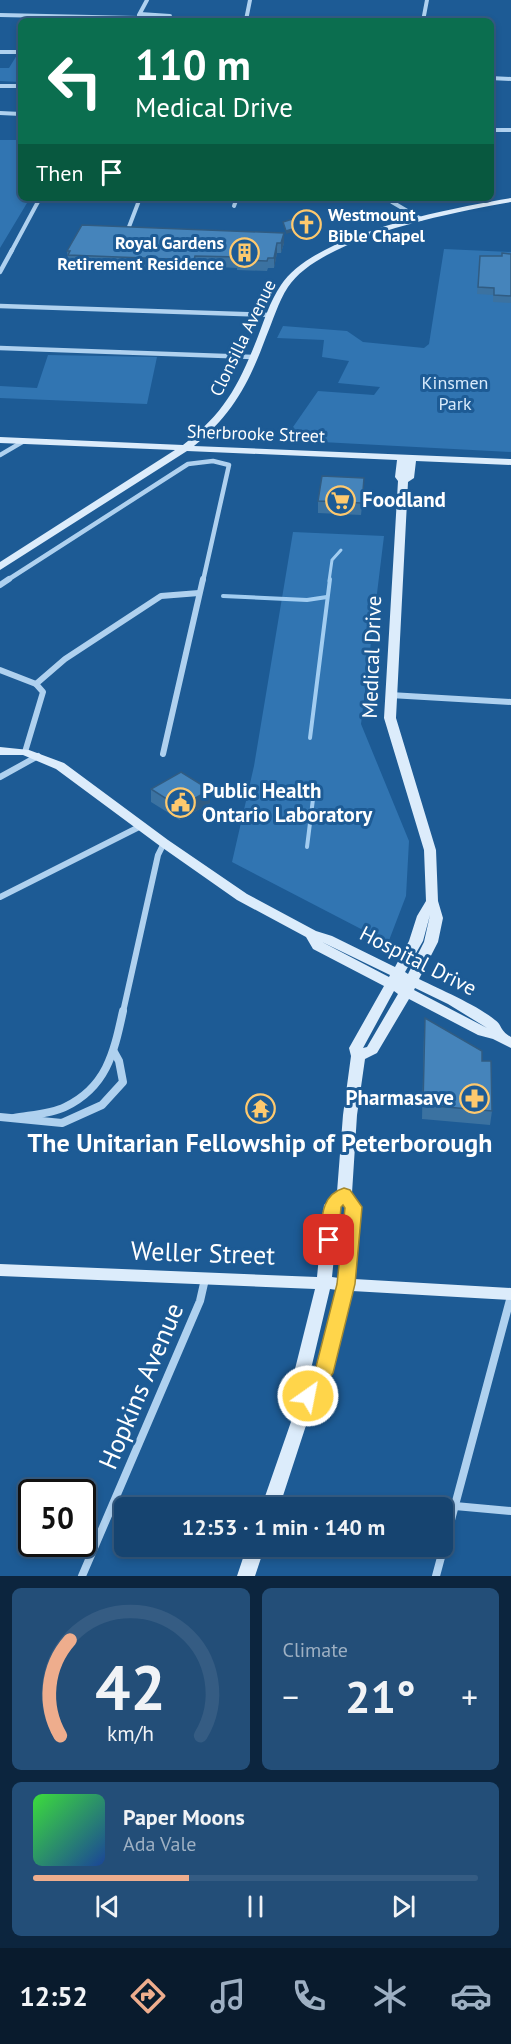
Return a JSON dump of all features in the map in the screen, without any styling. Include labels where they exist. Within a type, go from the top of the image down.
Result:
[{"type":"main road","name":"Clonsilla Avenue","points":[[0,567],[186,448],[223,414],[235,396],[286,284],[301,268],[323,254],[350,242],[421,219],[511,200]]},
{"type":"main road","name":"Sherbrooke Street","points":[[0,440],[511,462]]},
{"type":"main road","name":"Medical Drive","points":[[358,1056],[372,1050],[409,987],[431,942],[437,918],[432,901],[430,850],[390,718],[403,481],[409,478],[407,457]]},
{"type":"main road","name":"Hospital Drive","points":[[0,751],[25,752],[60,766],[242,897],[311,934],[318,946],[395,979],[483,1032],[497,1035],[511,1043]]},
{"type":"main road","name":"Medical Drive","points":[[274,1497],[308,1396],[324,1373],[346,1284],[353,1207],[344,1194],[350,1115],[358,1056],[356,1048],[416,941],[423,916],[432,901]]},
{"type":"main road","name":"Medical Drive","points":[[308,1396],[303,1369],[324,1283],[332,1205],[344,1194]]},
{"type":"main road","name":"Weller Street","points":[[0,1269],[346,1284],[511,1295]]},
{"type":"main road","points":[[246,1576],[252,1557]]},
{"type":"street","points":[[138,18],[147,0]]},
{"type":"street","points":[[246,18],[250,0]]},
{"type":"street","points":[[424,18],[427,0]]},
{"type":"street","points":[[140,14],[170,16]]},
{"type":"street","points":[[0,15],[82,18]]},
{"type":"street","points":[[0,52],[18,52]]},
{"type":"street","points":[[494,78],[511,79]]},
{"type":"street","points":[[0,86],[18,86]]},
{"type":"street","points":[[0,113],[18,114]]},
{"type":"street","points":[[494,130],[511,130]]},
{"type":"street","points":[[0,272],[37,201]]},
{"type":"street","points":[[127,232],[139,201]]},
{"type":"street","points":[[234,206],[236,201]]},
{"type":"street","points":[[392,201],[399,208],[421,219]]},
{"type":"street","points":[[0,306],[271,315]]},
{"type":"street","points":[[0,348],[253,357]]},
{"type":"street","points":[[0,455],[25,441]]},
{"type":"street","points":[[0,585],[188,464],[226,462],[230,467],[163,754]]},
{"type":"street","points":[[36,684],[65,659],[161,596],[199,593]]},
{"type":"street","points":[[0,670],[36,684],[43,692],[25,752]]},
{"type":"street","points":[[390,695],[511,702]]},
{"type":"street","points":[[0,777],[39,756]]},
{"type":"street","points":[[0,897],[141,826]]},
{"type":"street","points":[[14,1118],[64,1108],[97,1085],[114,1052],[158,855],[164,843]]},
{"type":"street","points":[[0,1117],[63,1123],[102,1105],[123,1082],[119,1061],[114,1052]]},
{"type":"street","name":"Hopkins Avenue","points":[[82,1576],[200,1301],[205,1278]]},
{"type":"street","points":[[436,1576],[511,1295]]},
{"type":"street","points":[[455,1506],[511,1511]]},
{"type":"green space","points":[[18,55],[18,82],[0,81],[0,68],[9,68]]},
{"type":"green space","points":[[0,140],[18,140],[18,201],[28,201],[0,248]]},
{"type":"green space","name":"Kinsmen Park","points":[[444,249],[511,252],[511,452],[284,440],[318,391],[374,395],[380,387],[338,383],[349,361],[322,357],[324,340],[277,338],[283,326],[347,331],[363,342],[424,348],[429,344]]},
{"type":"green space","points":[[48,355],[157,357],[147,404],[0,398],[0,386],[37,388]]},
{"type":"green space","points":[[293,532],[384,536],[361,724],[409,841],[406,896],[388,943],[232,862],[254,766]]},
{"type":"building","points":[[308,214],[321,220],[286,231],[283,222]]},
{"type":"building","points":[[82,225],[284,233],[281,243],[277,243],[274,258],[268,258],[267,261],[237,260],[238,257],[195,256],[194,260],[68,255],[70,251],[67,251]]},
{"type":"building","points":[[502,253],[511,254],[511,296],[494,295],[494,288],[478,287],[480,256],[502,256]]},
{"type":"building","points":[[322,476],[364,478],[362,503],[318,501]]},
{"type":"building","points":[[181,772],[210,790],[179,807],[151,789]]},
{"type":"building","points":[[425,1018],[482,1051],[482,1061],[491,1061],[492,1111],[423,1105]]},
{"type":"waterway","points":[[329,581],[332,560],[341,550]]},
{"type":"waterway","points":[[310,738],[330,579]]},
{"type":"waterway","points":[[223,596],[307,600],[327,597]]},
{"type":"waterway","points":[[307,847],[314,791]]},
{"type":"place","name":"Westmount Bible Chapel","points":[[307,225]]},
{"type":"place","name":"Royal Gardens Retirement Residence","points":[[245,253]]},
{"type":"place","name":"Foodland","points":[[341,500]]},
{"type":"place","name":"Public Health Ontario Laboratory","points":[[181,803]]},
{"type":"place","name":"Pharmasave","points":[[475,1098]]},
{"type":"place","name":"The Unitarian Fellowship of Peterborough","points":[[260,1109]]},
{"type":"route","points":[[308,1396],[324,1373],[346,1284],[353,1207],[344,1194],[332,1205],[329,1240]]}]
